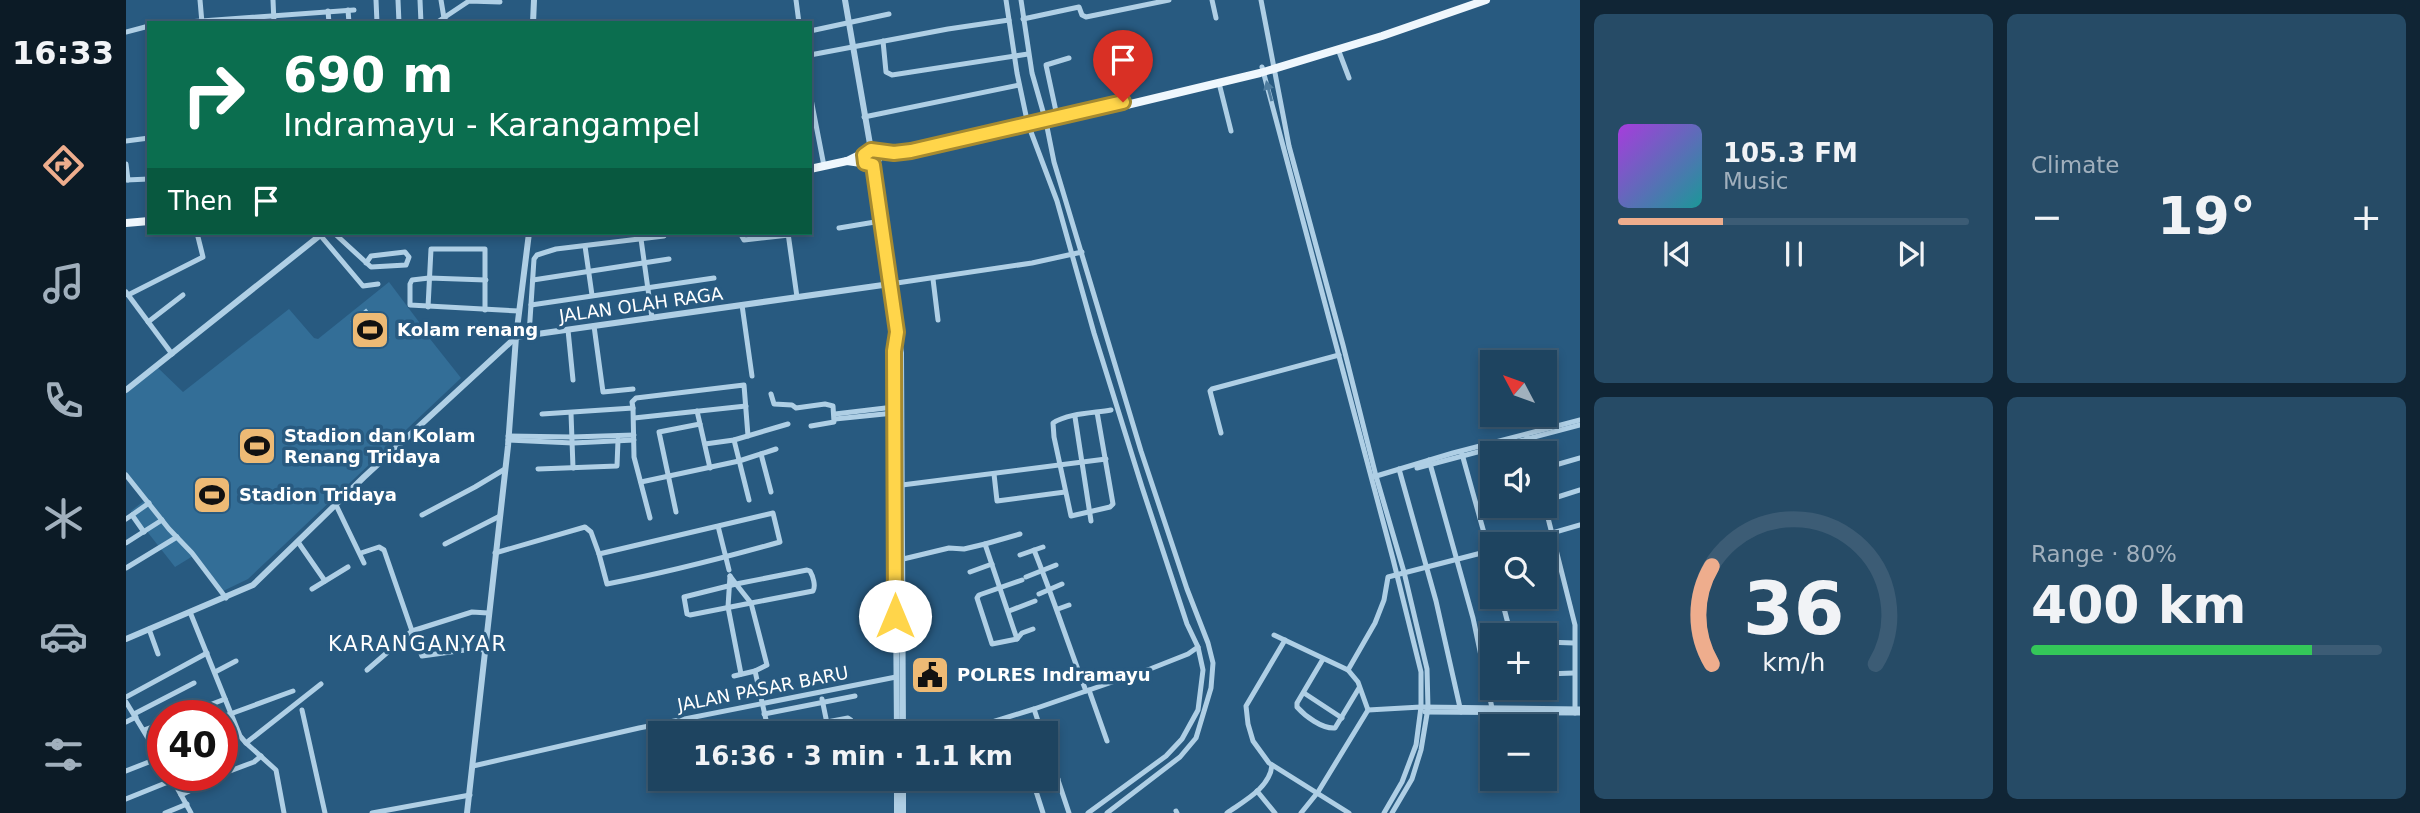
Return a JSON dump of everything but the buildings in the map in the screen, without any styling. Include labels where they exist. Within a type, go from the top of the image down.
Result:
[{"type":"main road","points":[[847,161],[873,164],[894,153],[1219,83],[1479,1]]},
{"type":"main road","points":[[1044,121],[1338,49],[1479,1]]},
{"type":"main road","points":[[812,169],[847,161],[871,150],[894,153]]},
{"type":"main road","points":[[871,150],[863,159],[873,164]]},
{"type":"main road","points":[[871,150],[879,157],[873,164]]},
{"type":"main road","points":[[126,223],[147,221]]},
{"type":"street","points":[[200,0],[202,21]]},
{"type":"street","points":[[273,0],[274,21]]},
{"type":"street","points":[[376,0],[377,21]]},
{"type":"street","points":[[398,0],[399,21]]},
{"type":"street","points":[[420,0],[421,21]]},
{"type":"street","points":[[441,0],[446,20],[469,1],[500,2]]},
{"type":"street","points":[[533,21],[534,0]]},
{"type":"street","points":[[796,0],[799,21]]},
{"type":"street","points":[[845,0],[871,150]]},
{"type":"street","points":[[1006,0],[1019,85],[1029,124],[1077,254],[1176,590],[1198,647],[1203,670],[1198,710],[1182,738],[1166,756],[1088,813]]},
{"type":"street","points":[[1021,0],[1027,55],[1077,254],[1133,442],[1212,657],[1209,696],[1196,738],[1180,757],[1107,813]]},
{"type":"street","points":[[1023,19],[1078,4],[1084,17],[1169,0]]},
{"type":"street","points":[[1212,0],[1216,18]]},
{"type":"street","points":[[1261,0],[1268,68],[1336,333],[1346,355],[1421,672],[1423,709],[1416,746],[1409,767],[1384,813]]},
{"type":"street","points":[[220,21],[351,10],[349,21]]},
{"type":"street","points":[[328,11],[329,21]]},
{"type":"street","points":[[292,13],[293,21]]},
{"type":"street","points":[[310,13],[310,21]]},
{"type":"street","points":[[812,31],[889,14]]},
{"type":"street","points":[[812,55],[1010,20]]},
{"type":"street","points":[[126,32],[147,27]]},
{"type":"street","points":[[883,41],[886,72],[892,75],[1027,55]]},
{"type":"street","points":[[1338,49],[1349,78]]},
{"type":"street","points":[[1056,116],[1046,65],[1069,58]]},
{"type":"street","points":[[1268,68],[1336,333],[1338,356],[1404,572],[1427,668],[1421,750],[1412,779],[1392,813]]},
{"type":"street","points":[[1219,83],[1231,131]]},
{"type":"street","points":[[864,117],[1019,85]]},
{"type":"street","points":[[812,104],[824,166]]},
{"type":"street","points":[[126,141],[147,138]]},
{"type":"street","points":[[126,164],[127,180],[147,179]]},
{"type":"street","points":[[873,164],[901,353],[902,485],[895,677],[897,721]]},
{"type":"street","points":[[839,229],[881,221]]},
{"type":"street","points":[[172,354],[127,293],[202,257],[197,235]]},
{"type":"street","points":[[126,390],[321,235]]},
{"type":"street","points":[[323,235],[363,286],[378,284]]},
{"type":"street","points":[[336,235],[366,263],[374,268],[406,265],[409,257],[405,252],[371,256],[366,263]]},
{"type":"street","points":[[467,813],[529,235]]},
{"type":"street","points":[[741,235],[744,240],[781,235]]},
{"type":"street","points":[[788,235],[797,297]]},
{"type":"street","points":[[529,335],[534,259],[537,255],[556,249],[664,236]]},
{"type":"street","points":[[640,239],[652,318]]},
{"type":"street","points":[[586,246],[592,295]]},
{"type":"street","points":[[428,307],[431,249],[485,249],[485,310]]},
{"type":"street","points":[[890,284],[1077,254]]},
{"type":"street","points":[[533,280],[669,259]]},
{"type":"street","points":[[531,305],[713,278]]},
{"type":"street","points":[[933,279],[938,320]]},
{"type":"street","points":[[486,280],[412,280],[411,306],[519,311]]},
{"type":"street","name":"JALAN OLAH RAGA","points":[[516,337],[890,284]]},
{"type":"street","points":[[148,322],[183,296]]},
{"type":"street","points":[[742,305],[752,376]]},
{"type":"street","points":[[594,326],[603,392],[633,389]]},
{"type":"street","points":[[568,330],[573,380]]},
{"type":"street","points":[[897,332],[894,351],[894,410],[903,721]]},
{"type":"street","points":[[126,639],[253,585],[516,337]]},
{"type":"street","points":[[1221,433],[1211,400],[1212,389],[1346,355]]},
{"type":"street","points":[[650,518],[634,457],[632,402],[636,398],[744,385],[748,436]]},
{"type":"street","points":[[771,394],[774,404],[792,405],[796,408],[829,404],[833,406],[834,423],[811,426]]},
{"type":"street","points":[[634,418],[746,406]]},
{"type":"street","points":[[542,414],[633,408]]},
{"type":"street","points":[[835,417],[894,410]]},
{"type":"street","points":[[1097,412],[1113,504],[1090,513],[1070,516],[1054,423],[1075,416],[1097,412],[1111,410]]},
{"type":"street","points":[[697,411],[710,468]]},
{"type":"street","points":[[571,413],[573,468]]},
{"type":"street","points":[[1075,416],[1091,521]]},
{"type":"street","points":[[1527,437],[1580,420]]},
{"type":"street","points":[[677,512],[659,432],[700,424]]},
{"type":"street","points":[[705,444],[734,440],[788,424]]},
{"type":"street","points":[[1374,479],[1429,462],[1580,425]]},
{"type":"street","points":[[1527,437],[1528,441]]},
{"type":"street","points":[[508,438],[634,438]]},
{"type":"street","points":[[572,440],[634,438]]},
{"type":"street","points":[[538,469],[617,466],[618,440]]},
{"type":"street","points":[[734,440],[749,500]]},
{"type":"street","points":[[641,482],[739,461],[776,449]]},
{"type":"street","points":[[663,452],[672,451]]},
{"type":"street","points":[[761,454],[771,492]]},
{"type":"street","points":[[1462,454],[1486,532]]},
{"type":"street","points":[[1557,465],[1580,458]]},
{"type":"street","points":[[902,485],[1107,459]]},
{"type":"street","points":[[1429,462],[1458,560],[1480,649]]},
{"type":"street","points":[[422,515],[505,469]]},
{"type":"street","points":[[1399,471],[1461,710]]},
{"type":"street","points":[[994,474],[998,501],[1065,492]]},
{"type":"street","points":[[126,475],[226,598]]},
{"type":"street","points":[[1557,499],[1580,490]]},
{"type":"street","points":[[144,532],[129,517],[149,503]]},
{"type":"street","points":[[335,505],[364,563]]},
{"type":"street","points":[[495,553],[585,527],[591,531],[607,584],[646,577],[780,542],[774,513],[599,554]]},
{"type":"street","points":[[445,544],[500,516]]},
{"type":"street","points":[[126,543],[162,520]]},
{"type":"street","points":[[1557,532],[1580,525]]},
{"type":"street","points":[[718,526],[729,570]]},
{"type":"street","points":[[899,560],[949,548],[964,549],[1020,534]]},
{"type":"street","points":[[126,568],[177,537]]},
{"type":"street","points":[[298,542],[325,581]]},
{"type":"street","points":[[985,544],[1017,639]]},
{"type":"street","points":[[361,553],[379,547],[384,550],[422,656],[472,649],[485,650]]},
{"type":"street","points":[[1020,555],[1043,547]]},
{"type":"street","points":[[1034,550],[1107,741]]},
{"type":"street","points":[[1348,670],[1376,623],[1384,600],[1387,579],[1396,574],[1480,553]]},
{"type":"street","points":[[1557,557],[1575,625],[1574,673],[1577,711]]},
{"type":"street","points":[[971,572],[992,564]]},
{"type":"street","points":[[1033,629],[1022,633],[1017,639],[993,645],[977,597],[1056,565]]},
{"type":"street","points":[[312,589],[348,567]]},
{"type":"street","points":[[729,586],[683,598],[688,615],[813,591],[815,586],[811,573],[807,570],[736,584]]},
{"type":"street","points":[[730,576],[751,603],[767,666],[738,675],[728,607],[729,586],[730,576]]},
{"type":"street","points":[[1039,594],[1062,584]]},
{"type":"street","points":[[1009,611],[1035,601]]},
{"type":"street","points":[[1058,609],[1069,605]]},
{"type":"street","points":[[190,611],[225,699]]},
{"type":"street","points":[[367,670],[412,631],[472,612],[488,613]]},
{"type":"street","points":[[149,629],[158,654]]},
{"type":"street","points":[[1274,635],[1348,670],[1357,679],[1368,710]]},
{"type":"street","points":[[1286,640],[1246,706],[1253,741],[1272,765],[1349,813]]},
{"type":"street","points":[[1557,642],[1574,643]]},
{"type":"street","points":[[998,721],[1180,657],[1198,647]]},
{"type":"street","points":[[147,736],[126,699],[207,653]]},
{"type":"street","points":[[1323,659],[1297,706],[1307,715],[1329,728],[1335,728],[1359,688]]},
{"type":"street","points":[[215,672],[236,661]]},
{"type":"street","points":[[755,671],[766,721]]},
{"type":"street","points":[[1557,674],[1574,673]]},
{"type":"street","name":"JALAN PASAR BARU","points":[[473,766],[895,677]]},
{"type":"street","points":[[126,722],[194,683]]},
{"type":"street","points":[[246,743],[321,684]]},
{"type":"street","points":[[238,711],[293,691]]},
{"type":"street","points":[[821,692],[826,721]]},
{"type":"street","points":[[1304,693],[1342,718]]},
{"type":"street","points":[[764,714],[855,696]]},
{"type":"street","points":[[1490,700],[1492,708]]},
{"type":"street","points":[[1461,710],[1492,708],[1577,711]]},
{"type":"street","points":[[1034,709],[1038,721]]},
{"type":"street","points":[[302,710],[325,813]]},
{"type":"street","points":[[1368,710],[1577,711]]},
{"type":"street","points":[[1301,813],[1318,792],[1368,710]]},
{"type":"street","points":[[832,721],[849,718],[850,721]]},
{"type":"street","points":[[238,730],[246,743],[277,771],[284,813]]},
{"type":"street","points":[[238,768],[261,756]]},
{"type":"street","points":[[126,771],[147,764]]},
{"type":"street","points":[[1227,813],[1257,791],[1270,774],[1272,765]]},
{"type":"street","points":[[1058,779],[1069,813]]},
{"type":"street","points":[[126,799],[149,791]]},
{"type":"street","points":[[179,791],[191,813]]},
{"type":"street","points":[[181,795],[189,791]]},
{"type":"street","points":[[897,791],[897,813]]},
{"type":"street","points":[[903,791],[903,813]]},
{"type":"street","points":[[1036,791],[1043,813]]},
{"type":"street","points":[[1257,791],[1275,813]]},
{"type":"street","points":[[372,813],[470,794]]},
{"type":"street","points":[[165,813],[187,804]]},
{"type":"shaded area","name":"Stadion dan Kolam Renang Tridaya","points":[[389,282],[461,378],[248,579],[221,592],[193,556],[175,567],[131,511],[145,500],[126,476],[126,392],[157,367],[183,392],[289,309],[314,338],[318,339]]},
{"type":"shaded area","name":"Kolam renang","points":[[366,310],[388,337],[377,346],[371,339],[367,341],[352,322]]},
{"type":"place","name":"Kolam renang","points":[[370,330]]},
{"type":"place","name":"Stadion dan Kolam Renang Tridaya","points":[[257,446]]},
{"type":"place","name":"Stadion Tridaya","points":[[212,495]]},
{"type":"place","name":"POLRES Indramayu","points":[[930,675]]},
{"type":"district","name":"KARANGANYAR","points":[[418,644]]},
{"type":"route","points":[[895,616],[894,351],[897,332],[873,165],[865,163],[864,155],[871,150],[894,153],[911,151],[1123,102]]}]
